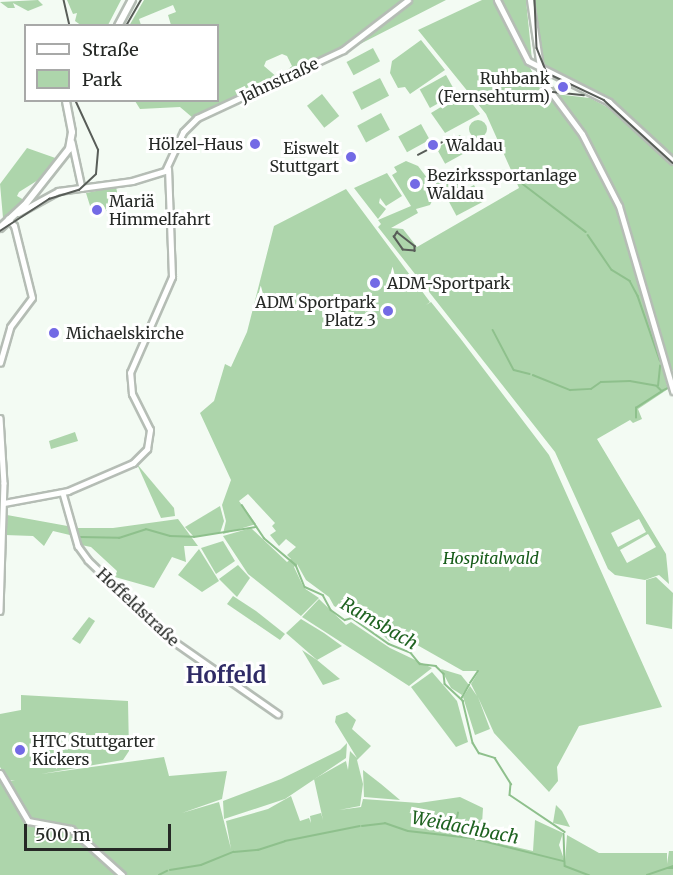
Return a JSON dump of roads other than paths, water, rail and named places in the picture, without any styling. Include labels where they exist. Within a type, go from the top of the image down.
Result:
[{"type":"main road","points":[[119,24],[132,0]]},
{"type":"main road","name":"Jahnstraße","points":[[168,169],[180,136],[197,118],[351,46],[408,0]]},
{"type":"main road","points":[[497,0],[525,58],[547,72],[609,102],[673,160]]},
{"type":"main road","points":[[529,0],[537,66],[546,93],[582,134],[626,224],[673,391]]},
{"type":"main road","points":[[537,66],[546,93]]},
{"type":"main road","points":[[542,80],[547,72]]},
{"type":"main road","points":[[66,102],[69,149]]},
{"type":"main road","points":[[24,208],[72,142],[66,102]]},
{"type":"main road","points":[[69,134],[72,142]]},
{"type":"main road","points":[[0,226],[24,208],[55,192],[132,181],[168,169]]},
{"type":"main road","points":[[0,773],[30,823],[71,829],[122,875]]},
{"type":"street","points":[[72,142],[82,188]]},
{"type":"street","points":[[4,503],[63,493],[133,463],[148,446],[149,427],[132,394],[130,373],[172,277],[168,169]]},
{"type":"street","points":[[0,363],[10,327],[32,300],[9,219]]},
{"type":"street","points":[[0,418],[4,503],[0,611]]},
{"type":"street","name":"Hoffeldstraße","points":[[63,493],[78,546],[88,560],[169,638],[278,714]]},
{"type":"waterway","points":[[523,184],[586,232]]},
{"type":"waterway","points":[[588,235],[612,270],[630,281],[638,296],[660,360]]},
{"type":"waterway","points":[[493,330],[514,370],[530,374]]},
{"type":"waterway","points":[[658,386],[660,366]]},
{"type":"waterway","points":[[533,375],[570,390],[591,389],[601,382],[630,381],[657,386],[662,391],[668,388]]},
{"type":"waterway","points":[[636,418],[636,408],[662,391]]},
{"type":"waterway","name":"Ramsbach","points":[[242,505],[264,538],[296,565],[305,587],[323,595],[331,610],[345,620],[352,618],[389,644],[411,653],[420,664],[436,666],[444,674],[445,684],[463,701],[473,743],[479,753],[495,758],[511,784],[510,795],[565,832]]},
{"type":"waterway","points":[[80,537],[119,538],[146,529],[170,536],[194,537],[256,527]]},
{"type":"waterway","points":[[470,683],[478,671]]},
{"type":"waterway","points":[[461,699],[469,685]]},
{"type":"waterway","points":[[457,818],[458,813]]},
{"type":"waterway","name":"Weidachbach","points":[[362,826],[385,823],[408,831],[471,838],[563,861]]},
{"type":"waterway","name":"Weidachbach","points":[[170,870],[201,865],[234,852],[258,850],[285,841],[360,826]]},
{"type":"waterway","name":"Ramsbach","points":[[564,834],[565,866],[589,875]]},
{"type":"waterway","name":"Ramsbach","points":[[647,875],[673,866]]},
{"type":"waterway","name":"Ramsbach","points":[[668,868],[673,868]]},
{"type":"waterway","name":"Weidachbach","points":[[159,875],[167,871]]},
{"type":"tram line","points":[[64,0],[70,24]]},
{"type":"tram line","points":[[127,24],[141,0]]},
{"type":"tram line","points":[[535,0],[537,48],[547,73],[604,100],[673,163]]},
{"type":"tram line","points":[[553,92],[584,95]]},
{"type":"tram line","points":[[0,231],[49,199],[79,190],[96,174],[98,150],[76,102]]},
{"type":"tram line","points":[[418,155],[442,142]]},
{"type":"tram line","points":[[397,232],[415,246],[415,251],[403,250],[394,237],[397,232]]},
{"type":"place","name":"Ruhbank (Fernsehturm)","points":[[563,87]]},
{"type":"place","name":"Hölzel-Haus","points":[[255,144]]},
{"type":"place","name":"Waldau","points":[[433,145]]},
{"type":"place","name":"Eiswelt Stuttgart","points":[[351,157]]},
{"type":"place","name":"Bezirkssportanlage Waldau","points":[[415,184]]},
{"type":"place","name":"Mariä Himmelfahrt","points":[[97,210]]},
{"type":"place","name":"ADM-Sportpark","points":[[375,283]]},
{"type":"place","name":"ADM Sportpark Platz 3","points":[[388,311]]},
{"type":"place","name":"Michaelskirche","points":[[54,333]]},
{"type":"place","name":"HTC Stuttgarter Kickers","points":[[20,750]]},
{"type":"district","name":"Hoffeld","points":[[226,676]]},
{"type":"park label","name":"Hospitalwald","points":[[491,558]]}]
